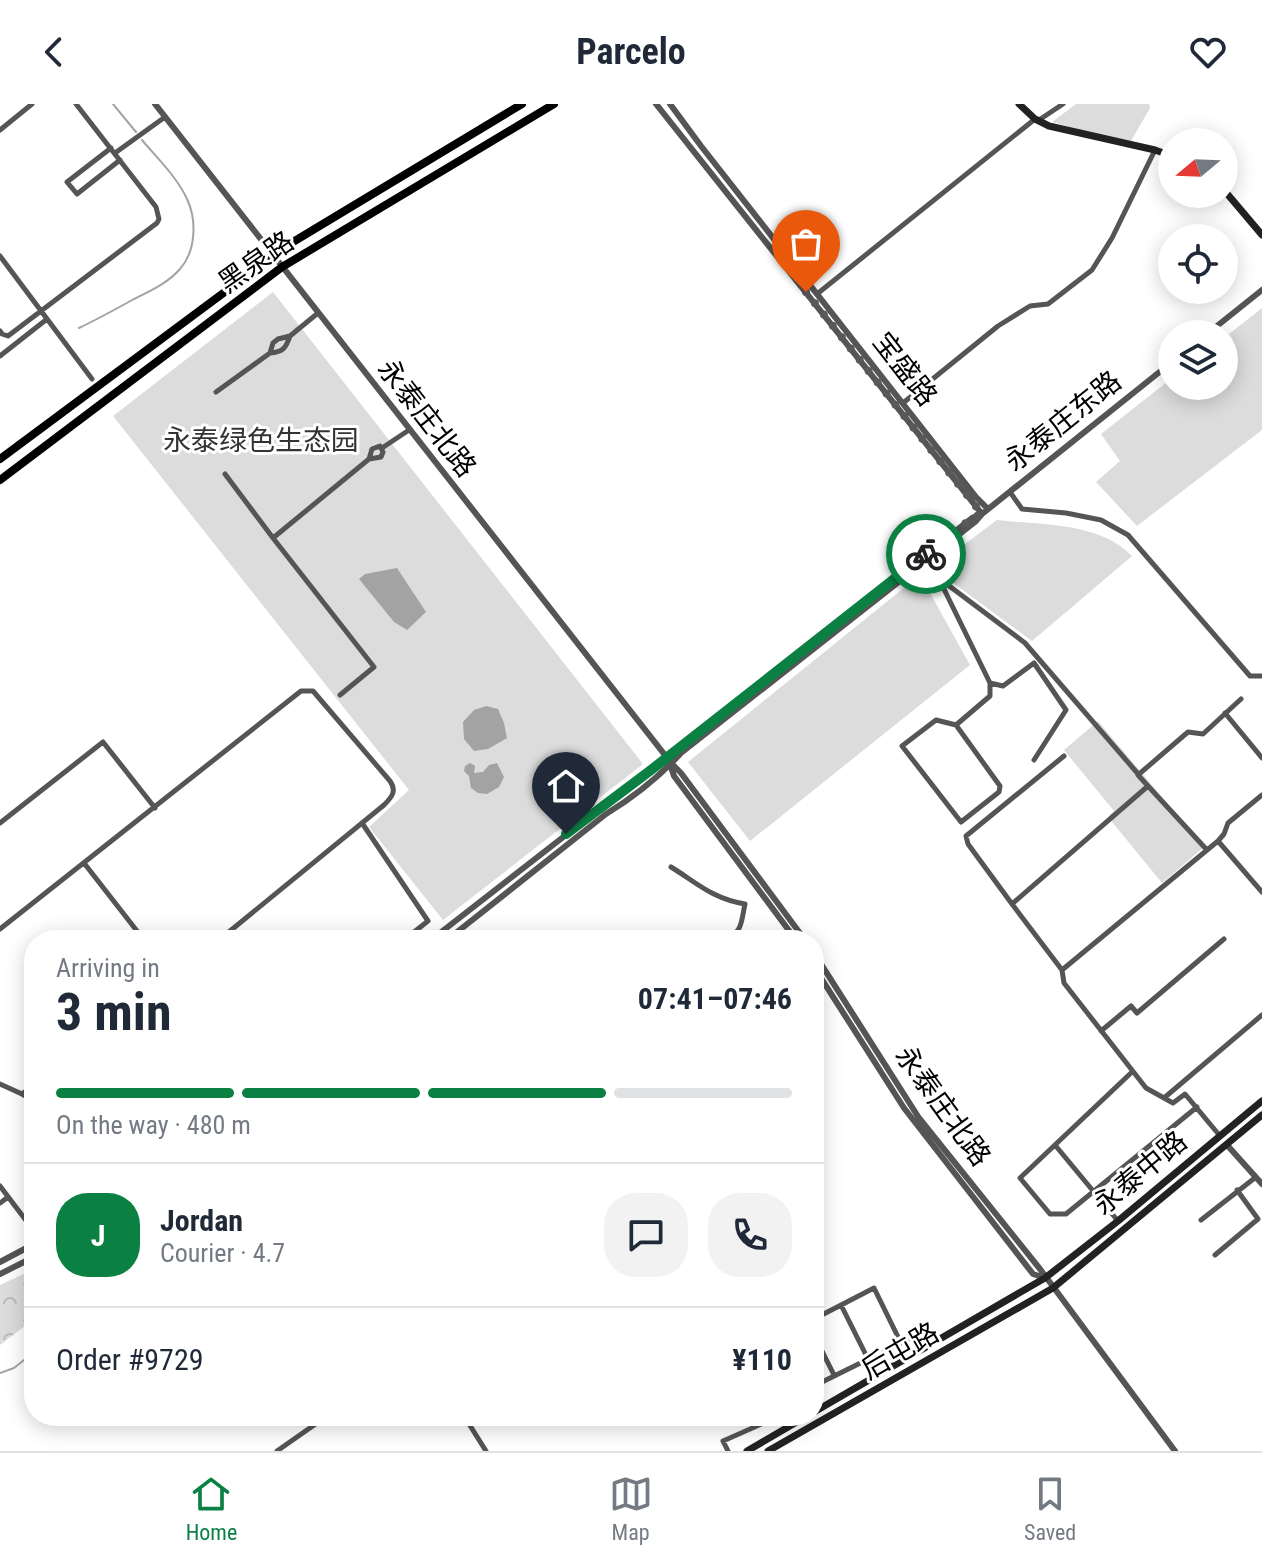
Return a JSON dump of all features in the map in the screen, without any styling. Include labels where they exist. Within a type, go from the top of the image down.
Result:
[{"type":"main road","name":"黑泉路","points":[[0,459],[273,255],[522,104]]},
{"type":"main road","name":"黑泉路","points":[[0,480],[282,267],[554,104]]},
{"type":"main road","points":[[1019,104],[1036,120],[1049,126],[1158,151]]},
{"type":"main road","points":[[1238,207],[1262,235]]},
{"type":"main road","name":"永泰中路","points":[[1045,1278],[1262,1101]]},
{"type":"main road","name":"永泰中路","points":[[1053,1288],[1262,1115]]},
{"type":"main road","name":"后屯路","points":[[824,1406],[1045,1278]]},
{"type":"main road","name":"后屯路","points":[[824,1419],[1053,1288]]},
{"type":"main road","points":[[747,1451],[790,1426]]},
{"type":"main road","name":"后屯路","points":[[768,1451],[812,1426]]},
{"type":"street","points":[[0,130],[32,104]]},
{"type":"street","points":[[0,331],[8,336],[159,219],[156,207],[76,104]]},
{"type":"street","name":"永泰庄北路","points":[[155,104],[669,762],[681,773],[798,930]]},
{"type":"street","name":"宝盛路","points":[[656,104],[985,511]]},
{"type":"street","name":"宝盛路","points":[[670,104],[985,511]]},
{"type":"street","points":[[817,294],[1036,120],[1063,104]]},
{"type":"street","points":[[120,160],[77,194],[67,182],[165,117]]},
{"type":"street","points":[[903,403],[998,326],[1030,306],[1048,304],[1092,270],[1112,238],[1155,150]]},
{"type":"street","points":[[0,256],[92,379]]},
{"type":"street","points":[[1224,320],[1262,290]]},
{"type":"street","points":[[270,353],[273,343],[290,336],[318,313]]},
{"type":"street","points":[[0,356],[47,319]]},
{"type":"street","points":[[216,392],[270,353],[286,348],[290,336]]},
{"type":"street","name":"永泰庄东路","points":[[669,762],[975,522],[1158,373]]},
{"type":"street","points":[[382,448],[409,430]]},
{"type":"street","points":[[369,459],[372,449],[377,446],[382,448]]},
{"type":"street","points":[[273,538],[369,459],[381,457],[382,448]]},
{"type":"street","points":[[225,474],[374,667],[340,695]]},
{"type":"street","points":[[1010,492],[1022,509],[1101,520],[1128,535],[1250,676],[1262,676]]},
{"type":"street","points":[[956,725],[990,696],[990,683],[940,582],[919,564],[1025,643],[1148,786],[1012,904]]},
{"type":"street","points":[[990,683],[1003,686],[1034,663],[1066,710],[1034,760]]},
{"type":"street","points":[[0,929],[301,691],[313,691],[394,786],[394,793],[231,930]]},
{"type":"street","points":[[1138,775],[1188,732],[1203,734],[1241,699]]},
{"type":"street","points":[[1225,713],[1262,758]]},
{"type":"street","points":[[936,720],[956,725],[1000,786],[999,792],[961,822],[902,746],[936,720]]},
{"type":"street","points":[[0,823],[103,742],[155,808]]},
{"type":"street","points":[[1064,756],[966,836],[968,844],[1062,970],[1064,983],[1132,1072],[1146,1088],[1173,1103],[1185,1094],[1220,1136]]},
{"type":"street","points":[[444,930],[669,762]]},
{"type":"street","points":[[460,930],[606,814],[641,791],[669,762]]},
{"type":"street","name":"永泰庄北路","points":[[669,762],[674,776],[789,930]]},
{"type":"street","points":[[1138,775],[1207,850]]},
{"type":"street","points":[[1062,970],[1218,841],[1228,823],[1262,795]]},
{"type":"street","points":[[362,823],[428,921],[417,930]]},
{"type":"street","points":[[1218,841],[1262,892]]},
{"type":"street","points":[[84,863],[136,930]]},
{"type":"street","points":[[671,867],[701,889],[728,901],[745,904],[740,930]]},
{"type":"street","points":[[1101,1031],[1131,1006],[1137,1013],[1224,939]]},
{"type":"street","name":"永泰庄北路","points":[[824,969],[919,1118],[1053,1288],[1175,1451]]},
{"type":"street","name":"永泰庄北路","points":[[824,982],[918,1127],[1033,1274],[1045,1278]]},
{"type":"street","points":[[1164,1098],[1262,1015]]},
{"type":"street","points":[[1132,1072],[1020,1178],[1050,1214],[1066,1214],[1197,1107]]},
{"type":"street","points":[[0,1084],[22,1094]]},
{"type":"street","points":[[1055,1145],[1118,1221]]},
{"type":"street","points":[[1227,1145],[1262,1184]]},
{"type":"street","points":[[1201,1220],[1256,1177]]},
{"type":"street","points":[[0,1186],[24,1218]]},
{"type":"street","points":[[1215,1255],[1258,1219],[1237,1190]]},
{"type":"street","points":[[0,1203],[8,1197]]},
{"type":"street","points":[[0,1262],[24,1249]]},
{"type":"street","points":[[0,1274],[24,1262]]},
{"type":"street","points":[[824,1314],[874,1288],[901,1343]]},
{"type":"street","points":[[841,1305],[868,1359]]},
{"type":"street","points":[[824,1380],[919,1334]]},
{"type":"street","points":[[824,1355],[834,1375]]},
{"type":"street","points":[[277,1451],[313,1426]]},
{"type":"street","points":[[470,1426],[486,1451]]},
{"type":"street","points":[[728,1451],[723,1441],[757,1426]]},
{"type":"green space","points":[[1076,104],[1149,104],[1150,108],[1131,141],[1052,122]]},
{"type":"green space","name":"永泰绿色生态园","points":[[273,292],[643,764],[443,920],[369,827],[409,790],[113,416]]},
{"type":"green space","points":[[1262,308],[1262,430],[1137,526],[1096,482],[1120,461],[1101,434],[1158,389],[1158,400],[1238,400],[1238,327]]},
{"type":"green space","points":[[997,520],[1087,531],[1119,545],[1132,556],[1032,641],[933,568]]},
{"type":"green space","points":[[920,575],[970,665],[750,841],[688,762]]},
{"type":"green space","points":[[1098,721],[1204,847],[1162,883],[1108,817],[1114,811],[1064,750]]},
{"type":"green space","points":[[24,1274],[24,1327],[0,1345],[0,1285]]},
{"type":"shaded area","points":[[397,568],[426,612],[407,630],[394,622],[359,579],[365,574]]},
{"type":"shaded area","points":[[486,706],[498,709],[507,738],[488,749],[474,751],[464,739],[463,722],[474,710]]},
{"type":"shaded area","points":[[470,763],[475,766],[474,773],[483,772],[489,765],[497,763],[504,777],[499,787],[487,794],[471,788],[469,776],[464,771]]},
{"type":"waterway","points":[[113,104],[136,132]]},
{"type":"waterway","points":[[79,328],[164,283],[180,269],[189,253],[193,226],[187,199],[172,175],[142,140]]},
{"type":"waterway","points":[[0,1373],[24,1360]]},
{"type":"way so far","points":[[806,292],[982,514],[972,518],[926,554]]},
{"type":"route","points":[[566,834],[926,554]]}]
